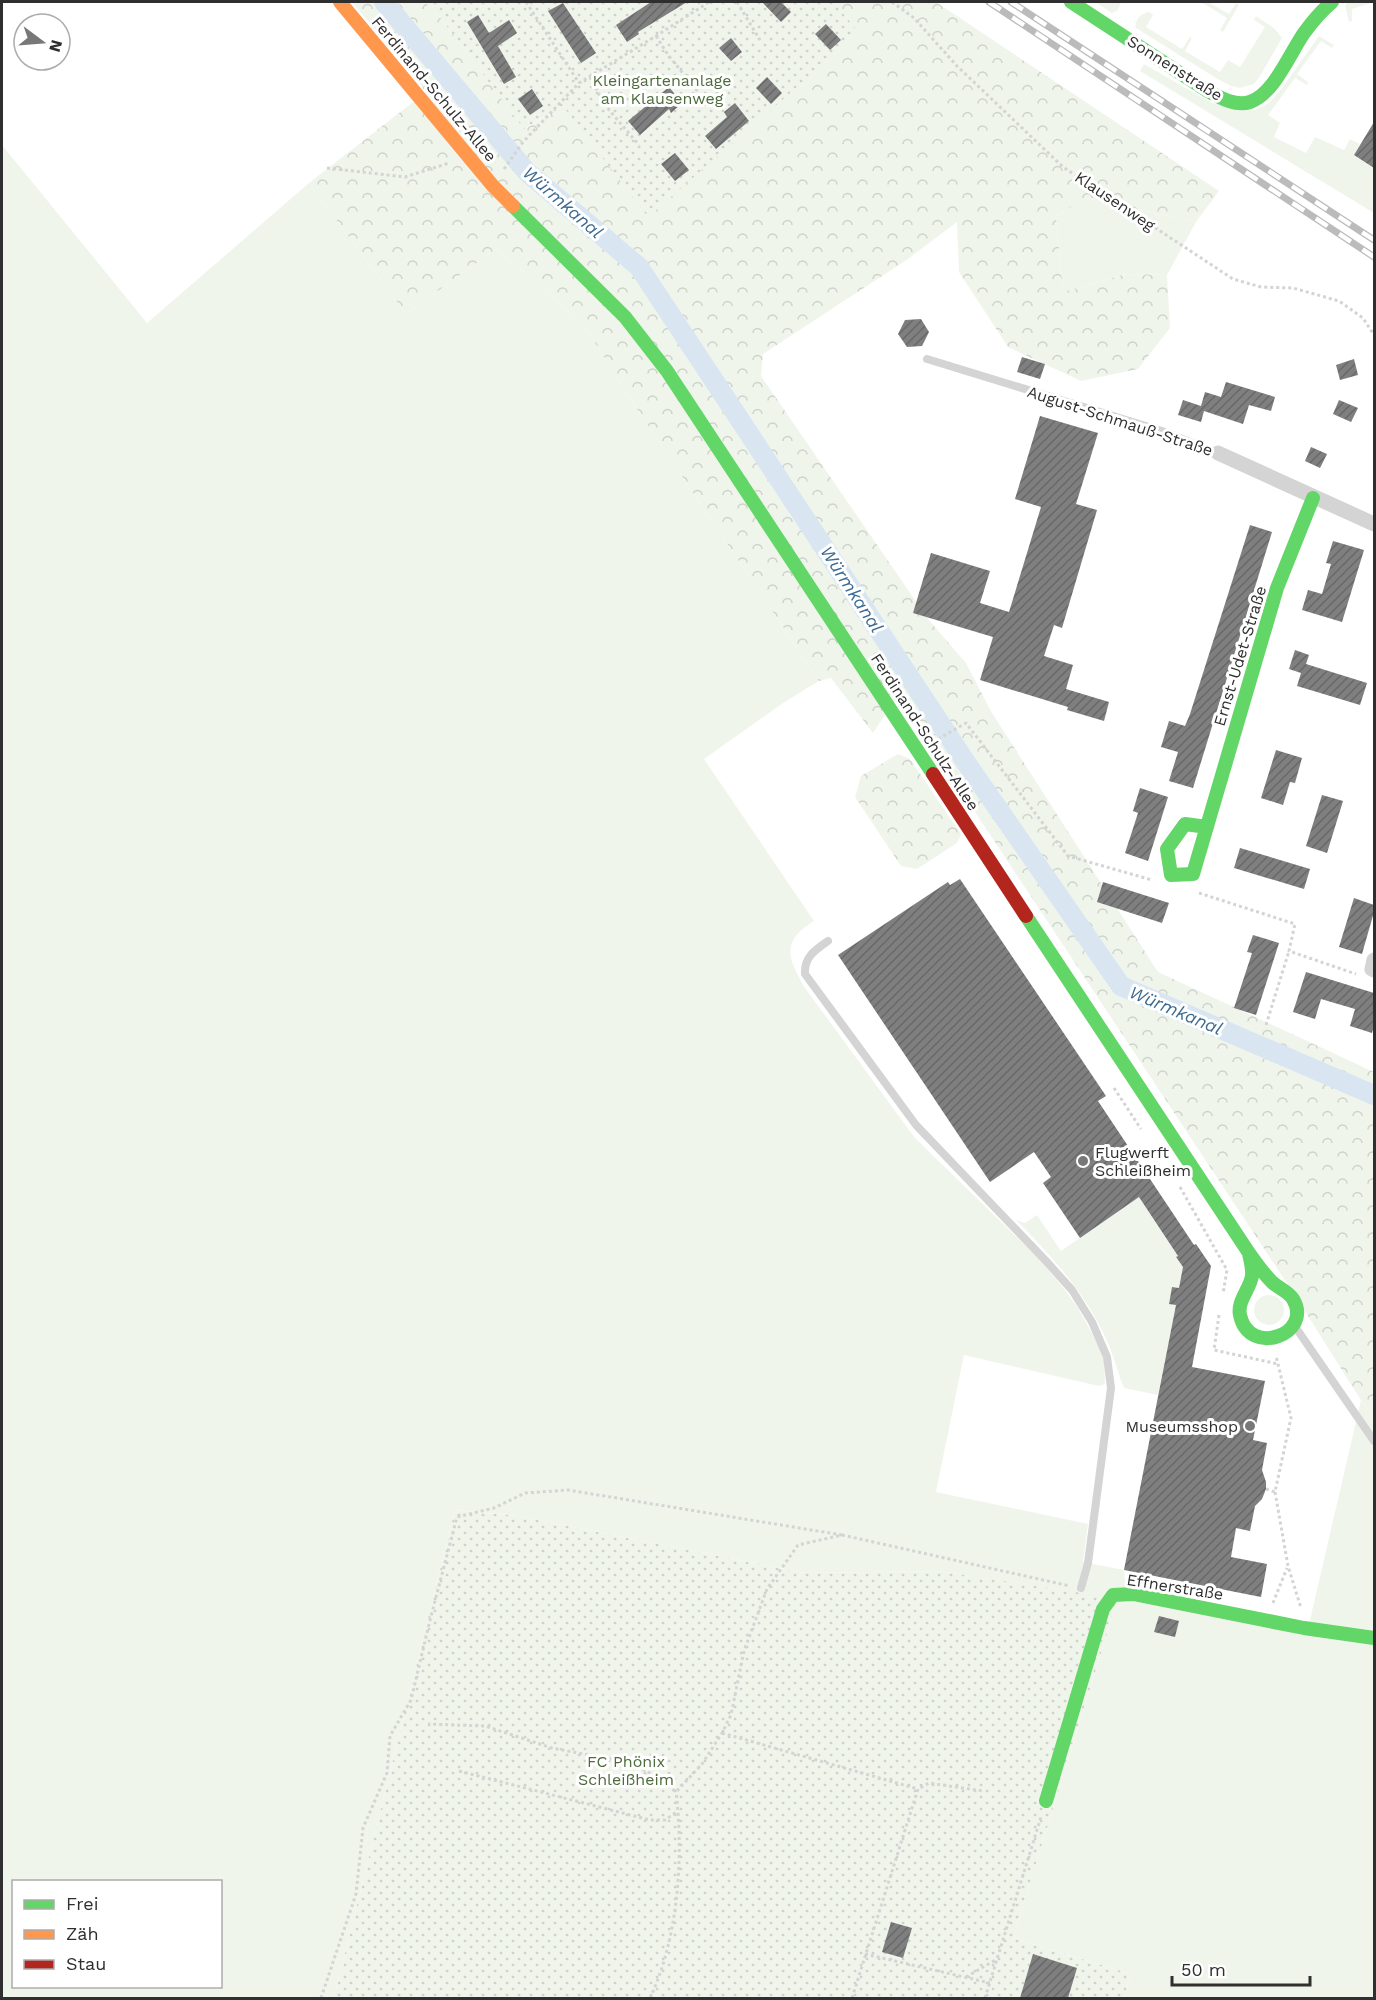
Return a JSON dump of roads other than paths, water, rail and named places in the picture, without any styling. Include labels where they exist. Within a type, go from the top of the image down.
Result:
[{"type":"street","name":"Ferdinand-Schulz-Allee","points":[[340,2],[493,186],[626,317],[667,370],[1249,1253],[1274,1284],[1286,1290],[1296,1308],[1294,1323]]},
{"type":"street","name":"Sonnenstraße","points":[[1071,2],[1206,90],[1223,99],[1240,103],[1259,98],[1271,84],[1319,8],[1332,2]]},
{"type":"street","name":"August-Schmauß-Straße","points":[[1218,453],[1374,524]]},
{"type":"street","name":"Ernst-Udet-Straße","points":[[1207,827],[1277,588],[1313,498]]},
{"type":"street","points":[[1369,974],[1374,960]]},
{"type":"street","points":[[1249,1253],[1252,1274],[1240,1313],[1244,1327],[1254,1336],[1270,1340],[1284,1335],[1294,1323]]},
{"type":"street","name":"Effnerstraße","points":[[1046,1801],[1103,1609],[1113,1595],[1133,1594],[1304,1628],[1374,1638]]},
{"type":"lane","name":"August-Schmauß-Straße","points":[[927,359],[1162,431],[1218,453]]},
{"type":"lane","points":[[828,941],[808,956],[805,974],[916,1125],[1072,1290],[1092,1322],[1107,1357],[1111,1388],[1088,1563],[1081,1588]]},
{"type":"lane","points":[[1294,1323],[1374,1441]]},
{"type":"waterway","name":"Würmkanal","points":[[384,2],[527,172],[639,267],[965,761],[1121,986],[1374,1095]]},
{"type":"railway","points":[[989,2],[1374,257]]},
{"type":"railway","points":[[1011,2],[1374,240]]},
{"type":"place","name":"Flugwerft Schleißheim","points":[[1083,1161]]},
{"type":"place","name":"Museumsshop","points":[[1250,1426]]},
{"type":"park label","name":"Kleingartenanlage am Klausenweg","points":[[662,89]]},
{"type":"park label","name":"FC Phönix Schleißheim","points":[[626,1770]]}]
